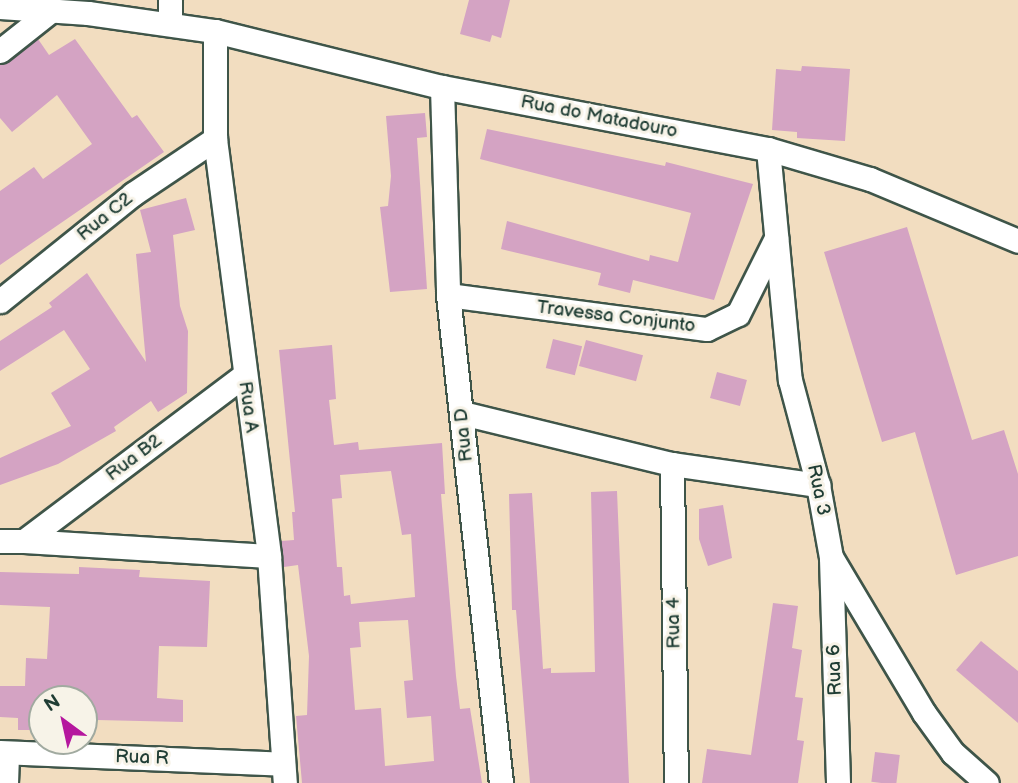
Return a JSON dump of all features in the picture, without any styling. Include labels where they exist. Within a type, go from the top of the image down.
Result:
[{"type":"street","points":[[170,0],[170,23]]},
{"type":"street","name":"Rua do Matadouro","points":[[0,7],[170,23],[215,31],[442,87],[768,149],[870,178],[1018,241]]},
{"type":"street","points":[[0,51],[52,10]]},
{"type":"street","name":"Rua A","points":[[215,31],[215,139],[269,556],[284,773]]},
{"type":"street","name":"Rua D","points":[[442,87],[448,295],[502,783]]},
{"type":"street","name":"Rua C2","points":[[0,301],[133,194],[215,139]]},
{"type":"street","name":"Rua 3","points":[[768,149],[790,380],[818,485],[831,557],[924,713],[953,753],[987,783]]},
{"type":"street","name":"Travessa Conjunto","points":[[448,295],[707,329],[738,314],[776,238]]},
{"type":"street","name":"Rua B2","points":[[24,541],[244,375]]},
{"type":"street","points":[[462,413],[672,464],[818,485]]},
{"type":"street","name":"Rua 4","points":[[672,464],[676,783]]},
{"type":"street","points":[[0,541],[269,556]]},
{"type":"street","name":"Rua 6","points":[[831,557],[838,783]]},
{"type":"street","points":[[4,752],[6,783]]},
{"type":"street","name":"Rua R","points":[[4,752],[284,773]]},
{"type":"building","points":[[469,0],[510,0],[501,38],[492,35],[490,42],[460,34]]},
{"type":"building","points":[[38,39],[49,55],[75,39],[132,118],[137,115],[164,152],[0,265],[0,191],[34,167],[43,179],[92,144],[57,95],[12,132],[0,118],[0,65]]},
{"type":"building","points":[[802,66],[850,69],[845,141],[797,138],[797,132],[772,130],[776,69],[801,71]]},
{"type":"building","points":[[425,113],[427,137],[417,138],[427,289],[390,292],[380,207],[388,206],[391,176],[386,116]]},
{"type":"building","points":[[487,129],[665,166],[666,162],[753,184],[714,300],[633,280],[630,293],[598,285],[601,273],[501,249],[507,221],[649,261],[650,255],[678,262],[691,213],[480,159]]},
{"type":"building","points":[[186,198],[195,230],[173,235],[180,306],[188,331],[187,393],[158,412],[151,401],[114,427],[116,431],[58,464],[0,485],[0,458],[71,426],[51,393],[90,369],[64,330],[0,371],[0,341],[52,307],[49,303],[87,273],[146,362],[136,254],[151,252],[140,210]]},
{"type":"building","points":[[907,227],[972,440],[1004,430],[1018,474],[1018,556],[956,575],[915,432],[882,442],[824,252]]},
{"type":"building","points":[[553,339],[582,346],[575,375],[546,368]]},
{"type":"building","points":[[586,340],[643,355],[636,381],[579,366]]},
{"type":"building","points":[[332,345],[336,399],[329,400],[334,445],[358,442],[359,450],[442,443],[445,494],[441,494],[456,676],[460,709],[470,708],[482,783],[302,783],[296,716],[307,715],[309,656],[298,565],[284,567],[281,541],[294,540],[292,512],[295,512],[279,350]],"holes":[[[391,471],[402,535],[411,534],[415,597],[351,604],[350,595],[344,596],[342,567],[337,567],[332,499],[342,498],[340,475]],[[408,620],[413,680],[404,681],[407,718],[431,716],[434,761],[385,766],[381,708],[355,710],[350,648],[361,647],[359,622]]]},
{"type":"building","points":[[717,372],[747,380],[740,406],[710,398]]},
{"type":"building","points":[[617,491],[629,783],[530,783],[516,610],[512,610],[509,494],[532,493],[543,669],[551,668],[551,673],[595,672],[591,492]]},
{"type":"building","points":[[723,505],[732,558],[708,566],[699,539],[699,509]]},
{"type":"building","points":[[79,567],[140,570],[139,577],[210,581],[207,647],[159,646],[157,698],[183,700],[183,722],[98,720],[98,685],[28,685],[28,730],[18,730],[18,718],[0,717],[0,686],[25,686],[26,658],[47,659],[50,607],[0,605],[0,572],[79,574]]},
{"type":"building","points":[[773,603],[798,606],[792,648],[802,650],[795,697],[803,698],[797,740],[804,741],[798,783],[702,783],[707,749],[751,755]]},
{"type":"building","points":[[981,641],[1018,671],[1018,723],[956,670]]},
{"type":"building","points":[[875,752],[900,755],[896,783],[871,782]]}]
